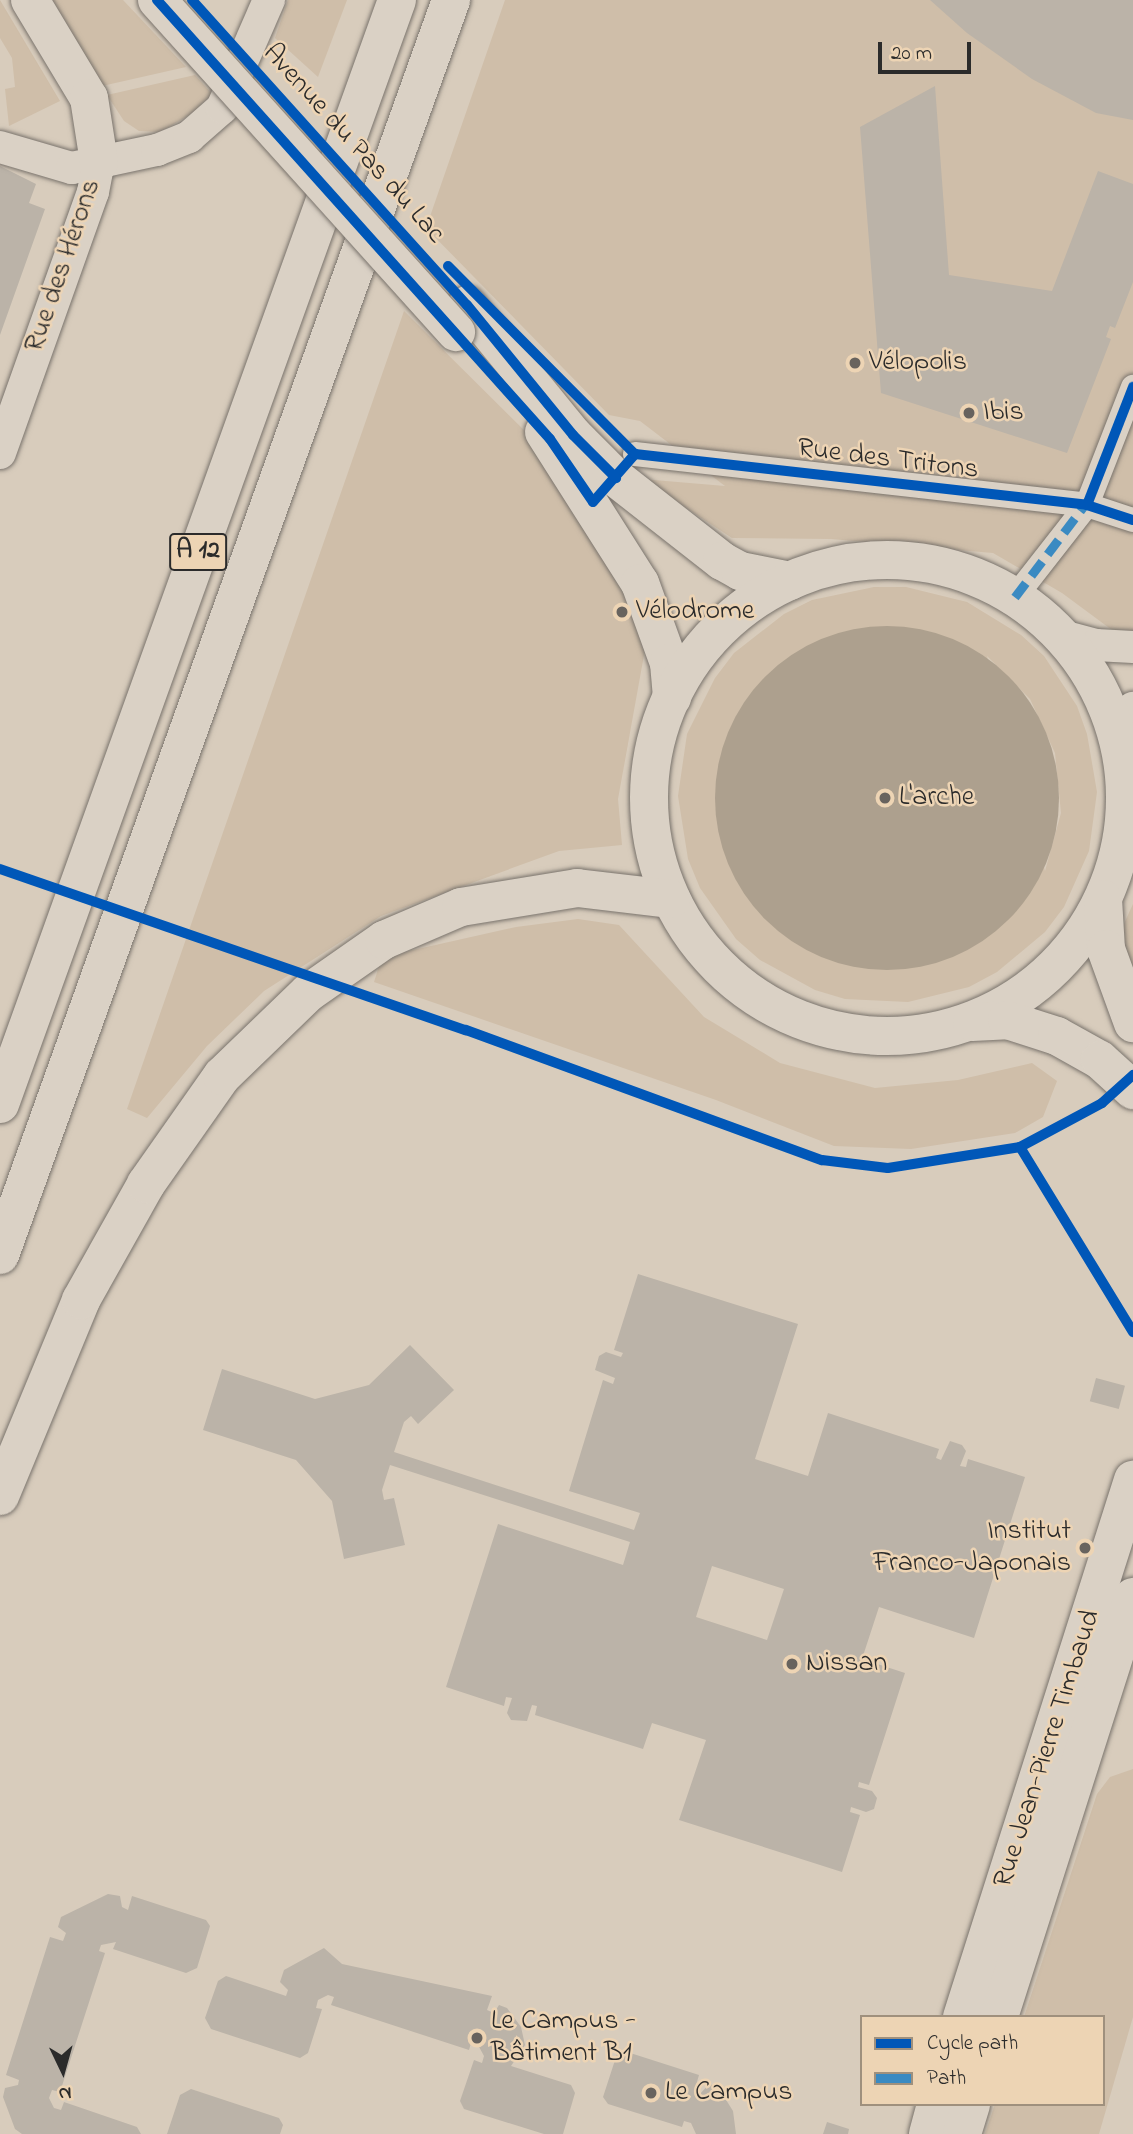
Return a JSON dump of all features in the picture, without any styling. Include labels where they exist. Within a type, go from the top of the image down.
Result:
[{"type":"main road","points":[[30,0],[89,98],[99,162]]},
{"type":"main road","name":"Avenue du Pas du Lac","points":[[157,0],[617,478],[722,561],[740,571],[790,582]]},
{"type":"main road","name":"Avenue du Pas du Lac","points":[[192,0],[461,318],[550,439],[593,502],[640,583],[669,663],[672,698]]},
{"type":"main road","name":"A 12","points":[[0,1104],[397,0]]},
{"type":"main road","name":"A 12","points":[[0,1255],[451,0]]},
{"type":"main road","points":[[966,1022],[1003,1006],[1047,975],[1074,945],[1103,900],[1117,862],[1124,822],[1121,750],[1101,691],[1062,636],[1015,597],[961,572],[908,561],[841,565],[790,582],[744,608],[713,636],[672,698],[656,741],[649,794],[654,848],[671,899],[691,933],[727,974],[795,1017],[873,1035],[914,1034],[966,1022],[1007,1020],[1057,1036],[1100,1060],[1133,1090]]},
{"type":"main road","points":[[0,1496],[76,1311],[146,1184],[222,1076],[307,993],[384,940],[461,907],[577,888],[671,899]]},
{"type":"main road","points":[[1103,900],[1106,949],[1133,1023]]},
{"type":"main road","name":"Rue Jean-Pierre Timbaud","points":[[963,2015],[1133,1480]]},
{"type":"main road","name":"Rue Jean-Pierre Timbaud","points":[[1000,2015],[1133,1597]]},
{"type":"main road","points":[[928,2134],[935,2106]]},
{"type":"main road","points":[[962,2134],[970,2106]]},
{"type":"street","name":"Rue des Hérons","points":[[0,453],[93,192],[99,162],[158,150],[189,137],[222,108],[269,0]]},
{"type":"street","points":[[0,147],[72,167],[99,162]]},
{"type":"street","points":[[1015,597],[1087,505],[1133,387]]},
{"type":"street","name":"Rue des Tritons","points":[[635,454],[1087,505],[1133,520]]},
{"type":"street","points":[[1062,636],[1097,645],[1133,647]]},
{"type":"street","points":[[1121,750],[1133,708]]},
{"type":"shaded area","points":[[0,0],[60,101],[9,126],[5,89],[15,87],[12,58],[0,38]]},
{"type":"shaded area","points":[[48,0],[123,0],[186,67],[102,86]]},
{"type":"shaded area","points":[[288,0],[347,0],[318,77],[275,38]]},
{"type":"shaded area","name":"Vélopolis","points":[[505,0],[1133,0],[1133,633],[1112,630],[1062,593],[993,553],[831,539],[732,538],[642,479],[725,486],[640,421],[609,415],[426,228]]},
{"type":"shaded area","points":[[195,75],[212,94],[193,113],[160,132],[139,131],[124,121],[107,95]]},
{"type":"shaded area","points":[[404,311],[547,453],[591,511],[646,644],[618,799],[622,845],[559,851],[381,916],[264,991],[207,1046],[147,1118],[127,1109]]},
{"type":"shaded area","points":[[874,587],[906,587],[967,602],[1021,635],[1044,656],[1077,706],[1087,734],[1097,792],[1089,851],[1064,907],[1045,932],[997,972],[969,987],[908,1002],[845,999],[815,990],[760,960],[736,939],[700,888],[688,859],[678,796],[687,734],[715,678],[734,653],[784,614],[812,600]],"holes":[[[987,656],[1030,699],[1055,753],[1061,813],[1045,871]]]},
{"type":"shaded area","points":[[887,626],[921,629],[953,639],[983,655],[1009,676],[1030,702],[1046,732],[1056,764],[1059,798],[1056,832],[1046,864],[1030,894],[1009,920],[983,941],[953,957],[921,967],[887,970],[853,967],[821,957],[791,941],[765,920],[744,894],[728,864],[718,832],[715,798],[718,764],[728,732],[744,702],[765,676],[791,655],[821,639],[853,629]]},
{"type":"shaded area","points":[[1133,904],[1133,1004],[1117,939]]},
{"type":"shaded area","points":[[578,919],[619,925],[704,1017],[780,1063],[875,1088],[958,1080],[1032,1063],[1057,1081],[1043,1117],[1015,1133],[911,1149],[834,1146],[716,1100],[374,982],[382,957],[516,927]]},
{"type":"shaded area","points":[[1133,1769],[1133,2017],[1099,2134],[985,2134],[994,2106],[1105,2106],[1105,2015],[1025,2015],[1097,1794],[1110,1777]]},
{"type":"building","points":[[930,0],[1133,0],[1133,120],[1096,113],[1032,79],[967,33]]},
{"type":"building","points":[[935,86],[949,275],[1052,291],[1098,171],[1133,184],[1133,282],[1115,328],[1110,326],[1106,337],[1111,339],[1067,453],[881,393],[860,127]]},
{"type":"building","points":[[0,166],[36,184],[29,203],[45,209],[0,335]]},
{"type":"building","points":[[638,1274],[798,1324],[755,1459],[808,1476],[828,1413],[939,1449],[936,1458],[941,1460],[950,1441],[962,1445],[966,1451],[960,1466],[966,1467],[968,1459],[1025,1477],[974,1638],[879,1607],[862,1659],[905,1673],[869,1785],[859,1782],[858,1787],[872,1791],[877,1798],[874,1809],[866,1812],[851,1807],[850,1812],[860,1815],[842,1872],[679,1820],[706,1740],[652,1723],[643,1749],[535,1715],[537,1706],[532,1705],[527,1721],[511,1720],[507,1713],[512,1698],[506,1697],[504,1706],[446,1687],[498,1524],[623,1565],[630,1542],[390,1465],[382,1490],[384,1500],[394,1498],[405,1545],[344,1559],[332,1501],[296,1460],[203,1430],[222,1369],[315,1399],[369,1385],[410,1345],[454,1390],[418,1424],[411,1416],[404,1422],[394,1452],[634,1530],[640,1513],[569,1491],[603,1380],[613,1384],[615,1378],[595,1370],[599,1356],[606,1352],[621,1357],[623,1353],[614,1350]],"holes":[[[712,1566],[784,1589],[767,1640],[696,1617]]]},
{"type":"building","points":[[1096,1378],[1125,1386],[1119,1409],[1090,1401]]},
{"type":"building","points":[[108,1894],[120,1896],[122,1907],[128,1910],[132,1896],[206,1920],[210,1926],[197,1968],[186,1973],[113,1949],[116,1942],[101,1945],[99,1951],[105,1953],[60,2092],[52,2090],[49,2098],[54,2108],[61,2110],[64,2102],[137,2127],[141,2134],[22,2134],[15,2129],[3,2097],[5,2088],[18,2085],[19,2080],[6,2075],[50,1937],[63,1941],[66,1933],[58,1927],[61,1917]]},
{"type":"building","name":"Le Campus - Bâtiment B1","points":[[324,1948],[342,1964],[492,1996],[487,2010],[494,2013],[499,2005],[507,2008],[521,2027],[525,2045],[511,2066],[571,2085],[575,2093],[563,2134],[544,2134],[464,2109],[460,2101],[474,2060],[482,2063],[484,2056],[478,2045],[471,2043],[469,2050],[331,2005],[334,1997],[328,1995],[318,2000],[316,2008],[322,2009],[308,2053],[300,2058],[211,2029],[205,2018],[218,1981],[226,1976],[286,1996],[288,1990],[280,1982],[284,1970]]},
{"type":"building","name":"Le Campus","points":[[624,2051],[699,2075],[694,2092],[700,2094],[709,2084],[718,2087],[733,2111],[736,2134],[696,2134],[691,2123],[684,2121],[682,2127],[608,2104],[603,2097],[617,2054]]},
{"type":"building","points":[[191,2089],[279,2118],[283,2125],[280,2134],[167,2134],[180,2095]]},
{"type":"building","points":[[827,2122],[849,2129],[848,2134],[823,2134]]},
{"type":"marked path","points":[[1015,597],[1088,501]]},
{"type":"cycle path","points":[[157,0],[550,439],[593,502],[635,454]]},
{"type":"cycle path","points":[[192,0],[467,305],[573,435],[616,478]]},
{"type":"cycle path","points":[[448,266],[635,454]]},
{"type":"cycle path","points":[[1087,505],[1133,387]]},
{"type":"cycle path","points":[[635,454],[1087,505],[1133,520]]},
{"type":"cycle path","points":[[0,869],[466,1030],[822,1160],[888,1168],[1020,1147],[1102,1103],[1133,1075]]},
{"type":"cycle path","points":[[1020,1147],[1133,1332]]},
{"type":"place","name":"Vélopolis","points":[[855,363]]},
{"type":"place","name":"Ibis","points":[[969,413]]},
{"type":"place","name":"Vélodrome","points":[[622,612]]},
{"type":"place","name":"L'arche","points":[[885,798]]},
{"type":"place","name":"Institut Franco-Japonais","points":[[1085,1548]]},
{"type":"place","name":"Nissan","points":[[792,1664]]},
{"type":"place","name":"Le Campus - Bâtiment B1","points":[[477,2038]]},
{"type":"place","name":"Le Campus","points":[[651,2093]]}]
